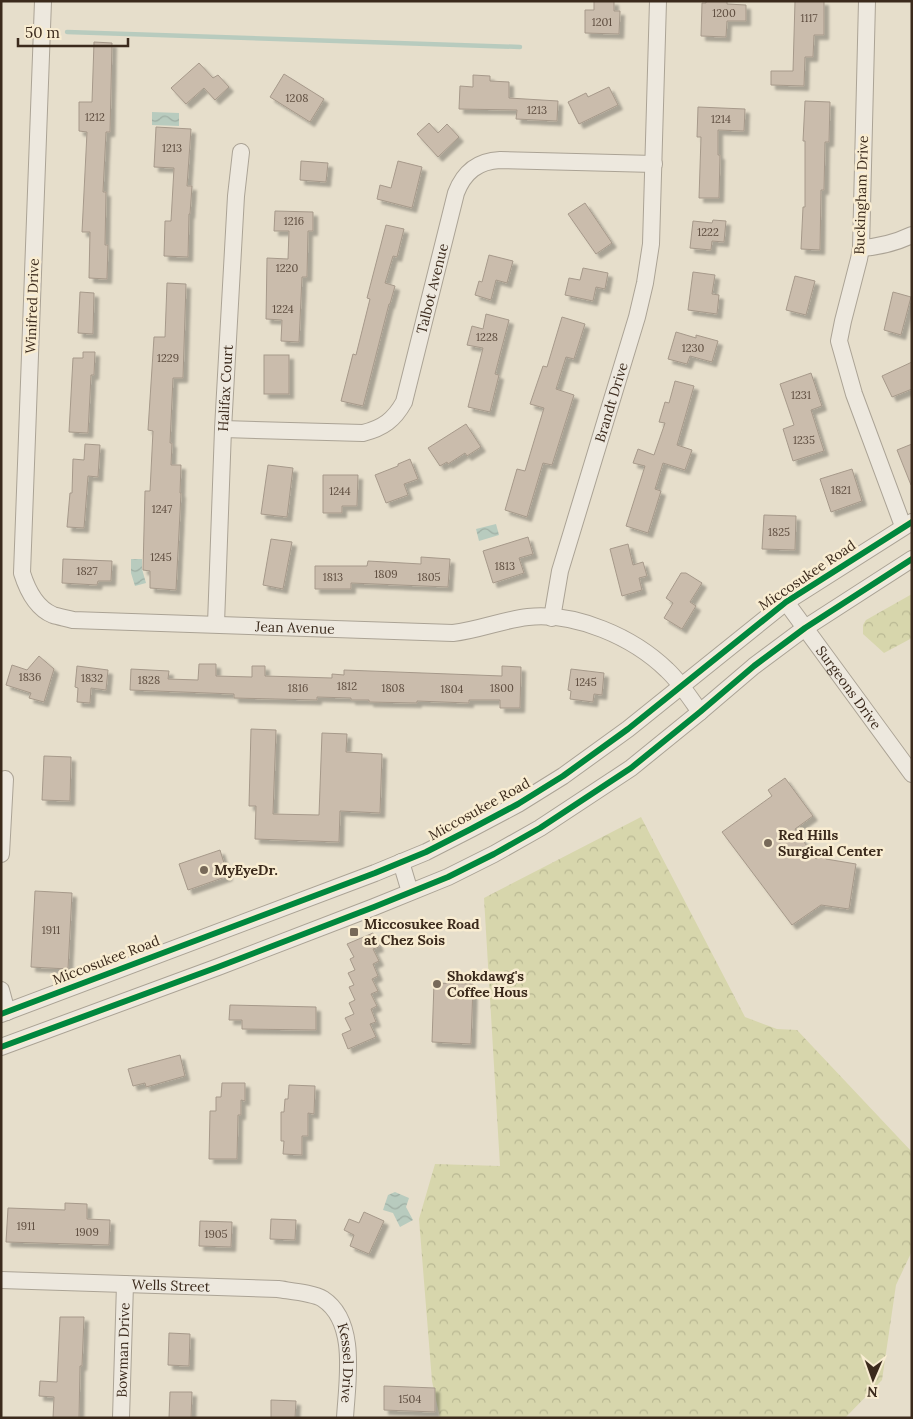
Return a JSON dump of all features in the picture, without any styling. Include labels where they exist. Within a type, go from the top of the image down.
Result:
[{"type":"street","name":"Winifred Drive","points":[[40,605],[26,588],[22,574],[43,1]]},
{"type":"street","name":"Brandt Drive","points":[[552,618],[560,571],[637,317],[645,283],[650,244],[654,164],[658,1]]},
{"type":"street","name":"Buckingham Drive","points":[[867,1],[860,259],[842,321],[840,341],[857,403],[908,524]]},
{"type":"street","name":"Halifax Court","points":[[216,624],[223,429],[236,196],[241,152]]},
{"type":"street","name":"Talbot Avenue","points":[[223,429],[363,434],[383,426],[397,414],[404,402],[456,194],[460,183],[477,165],[500,160],[654,164]]},
{"type":"street","points":[[860,248],[877,247],[912,235]]},
{"type":"street","name":"Miccosukee Road","points":[[4,1013],[401,862],[471,830],[563,776],[628,729],[786,602],[908,524]]},
{"type":"street","points":[[1,1047],[218,967],[410,892],[448,877],[494,854],[540,828],[631,768],[754,666],[805,628],[912,559]]},
{"type":"street","name":"Surgeons Drive","points":[[786,602],[912,774]]},
{"type":"street","name":"Jean Avenue","points":[[40,605],[51,614],[73,620],[453,633],[470,631],[511,620],[531,617],[552,618]]},
{"type":"street","points":[[552,618],[591,625],[616,634],[641,649],[667,670],[700,712]]},
{"type":"street","points":[[1,854],[5,779]]},
{"type":"street","points":[[401,862],[410,892]]},
{"type":"street","points":[[1,990],[4,1013]]},
{"type":"street","name":"Wells Street","points":[[1,1280],[278,1289],[322,1298],[336,1311]]},
{"type":"street","name":"Bowman Drive","points":[[120,1418],[125,1284]]},
{"type":"street","name":"Kessel Drive","points":[[336,1311],[346,1334],[348,1357],[345,1418]]},
{"type":"green space","points":[[912,594],[912,638],[884,653],[863,634],[863,625],[866,620]]},
{"type":"green space","points":[[641,817],[745,1017],[777,1029],[797,1030],[912,1152],[912,1251],[896,1285],[882,1380],[845,1418],[440,1418],[432,1381],[419,1219],[435,1164],[500,1166],[484,898]]},
{"type":"water","points":[[152,112],[179,113],[179,126],[152,125]]},
{"type":"water","points":[[496,524],[499,535],[479,541],[476,529]]},
{"type":"water","points":[[131,559],[142,559],[142,569],[146,583],[135,586],[131,573]]},
{"type":"water","points":[[395,1192],[409,1198],[406,1207],[413,1220],[400,1227],[393,1213],[383,1210],[388,1195]]},
{"type":"building","points":[[594,1],[614,1],[614,11],[620,11],[619,34],[585,33],[585,10],[594,10]]},
{"type":"building","points":[[706,1],[727,1],[727,4],[746,5],[746,21],[727,21],[726,37],[701,36],[702,3],[706,3]]},
{"type":"building","points":[[795,1],[824,1],[824,35],[814,35],[813,57],[805,57],[804,86],[771,85],[771,71],[793,71]]},
{"type":"building","points":[[94,42],[112,43],[110,132],[106,132],[103,192],[106,192],[105,245],[108,245],[107,279],[89,278],[90,232],[82,232],[87,132],[79,131],[79,102],[92,102]]},
{"type":"building","points":[[199,63],[213,78],[218,75],[229,87],[215,100],[204,88],[186,104],[171,88]]},
{"type":"building","points":[[284,74],[324,99],[310,122],[270,97]]},
{"type":"building","points":[[473,75],[490,76],[490,81],[509,82],[509,98],[558,101],[557,121],[516,119],[517,110],[459,109],[460,86],[473,87]]},
{"type":"building","points":[[609,87],[618,105],[579,124],[568,102],[586,93],[588,97]]},
{"type":"building","points":[[805,101],[830,102],[829,142],[825,142],[824,190],[821,190],[820,250],[801,249],[803,207],[805,207],[805,141],[803,141]]},
{"type":"building","points":[[698,107],[745,109],[744,131],[718,130],[718,155],[720,155],[719,198],[699,198],[701,137],[697,137]]},
{"type":"building","points":[[429,123],[438,133],[447,124],[459,137],[438,157],[417,134]]},
{"type":"building","points":[[156,127],[191,129],[187,186],[192,186],[188,257],[164,256],[165,221],[171,221],[174,168],[154,167]]},
{"type":"building","points":[[301,161],[328,163],[326,182],[300,180]]},
{"type":"building","points":[[398,161],[422,167],[412,208],[377,199],[380,185],[391,188]]},
{"type":"building","points":[[585,203],[612,243],[596,254],[568,214]]},
{"type":"building","points":[[275,211],[313,212],[313,231],[308,231],[307,277],[302,277],[299,342],[281,341],[282,320],[266,319],[267,258],[288,259],[289,231],[274,231]]},
{"type":"building","points":[[713,220],[726,221],[724,242],[712,241],[711,250],[690,248],[693,221],[712,223]]},
{"type":"building","points":[[386,225],[404,229],[397,257],[393,256],[385,283],[395,286],[363,406],[341,401],[353,354],[356,355],[370,299],[367,298]]},
{"type":"building","points":[[489,255],[513,261],[507,283],[496,280],[491,300],[475,295],[479,281],[482,282]]},
{"type":"building","points":[[583,268],[608,273],[605,289],[596,287],[593,301],[565,295],[569,278],[580,280]]},
{"type":"building","points":[[693,272],[715,275],[712,294],[719,295],[717,314],[688,310]]},
{"type":"building","points":[[795,276],[815,281],[806,315],[786,310]]},
{"type":"building","points":[[167,283],[186,284],[183,378],[173,378],[170,443],[172,443],[171,465],[181,465],[176,590],[150,588],[150,571],[143,570],[145,491],[150,491],[153,431],[148,430],[154,337],[165,337]]},
{"type":"building","points":[[80,292],[94,293],[93,334],[78,333]]},
{"type":"building","points":[[893,292],[911,297],[901,335],[884,330]]},
{"type":"building","points":[[486,314],[509,320],[495,374],[499,375],[490,412],[468,407],[483,348],[467,345],[472,326],[483,329]]},
{"type":"building","points":[[562,317],[585,324],[574,359],[566,357],[556,389],[574,395],[552,465],[543,463],[527,517],[505,510],[517,469],[525,471],[544,408],[530,404],[543,366],[547,367]]},
{"type":"building","points":[[676,332],[696,338],[696,335],[718,341],[712,362],[690,356],[687,364],[668,359]]},
{"type":"building","points":[[83,352],[95,352],[94,375],[91,375],[88,433],[69,432],[73,358],[83,358]]},
{"type":"building","points":[[264,355],[289,355],[289,394],[264,394]]},
{"type":"building","points":[[912,362],[912,389],[892,397],[882,376]]},
{"type":"building","points":[[811,373],[822,406],[811,410],[824,451],[793,461],[783,429],[794,425],[780,384]]},
{"type":"building","points":[[675,381],[694,386],[677,445],[692,450],[685,470],[663,463],[655,489],[661,491],[648,533],[626,526],[645,466],[633,463],[638,449],[654,455],[665,423],[659,422],[665,402],[669,403]]},
{"type":"building","points":[[466,424],[481,447],[467,456],[465,453],[448,464],[447,462],[440,466],[428,448]]},
{"type":"building","points":[[85,444],[100,445],[98,477],[88,476],[84,528],[67,527],[70,493],[72,493],[73,459],[84,460]]},
{"type":"building","points":[[912,444],[912,485],[911,485],[897,450]]},
{"type":"building","points":[[410,459],[418,479],[404,484],[408,495],[386,503],[375,475]]},
{"type":"building","points":[[268,465],[293,468],[287,517],[261,514]]},
{"type":"building","points":[[852,469],[862,501],[831,512],[820,479]]},
{"type":"building","points":[[323,475],[358,475],[357,506],[342,506],[342,513],[323,513]]},
{"type":"building","points":[[764,515],[796,516],[795,550],[762,549]]},
{"type":"building","points":[[528,537],[533,554],[519,558],[524,573],[493,583],[483,551]]},
{"type":"building","points":[[271,539],[292,542],[283,589],[263,585]]},
{"type":"building","points":[[628,544],[633,565],[643,562],[647,576],[639,578],[642,590],[622,596],[610,549]]},
{"type":"building","points":[[421,557],[450,559],[448,587],[351,583],[351,589],[315,589],[315,566],[367,566],[368,561],[421,564]]},
{"type":"building","points":[[63,559],[112,561],[111,581],[98,581],[97,585],[62,583]]},
{"type":"building","points":[[681,573],[686,573],[702,583],[690,602],[696,606],[682,629],[664,618],[673,603],[666,598]]},
{"type":"building","points":[[39,656],[54,669],[44,702],[29,698],[31,693],[6,685],[12,665],[27,670]]},
{"type":"building","points":[[199,664],[216,664],[216,676],[252,677],[252,666],[265,666],[265,676],[332,678],[332,674],[344,675],[344,670],[502,676],[502,666],[521,667],[520,708],[500,708],[500,700],[469,700],[469,703],[369,702],[369,700],[351,700],[351,698],[317,697],[317,700],[234,698],[234,694],[130,690],[131,669],[169,671],[168,679],[198,680]]},
{"type":"building","points":[[77,666],[108,670],[106,690],[91,688],[90,703],[77,702],[78,688],[75,687]]},
{"type":"building","points":[[571,669],[604,673],[602,695],[594,694],[593,702],[570,699],[571,691],[568,690]]},
{"type":"building","points":[[251,729],[276,730],[273,814],[319,815],[322,733],[347,734],[346,752],[382,754],[380,813],[340,811],[339,842],[255,839],[256,806],[249,806]]},
{"type":"building","points":[[44,756],[71,757],[70,801],[42,800]]},
{"type":"building","name":"Red Hills Surgical Center","points":[[785,778],[813,816],[795,829],[816,859],[823,854],[826,859],[856,864],[849,909],[821,905],[792,925],[722,832],[772,796],[768,790]]},
{"type":"building","name":"MyEyeDr.","points":[[220,850],[228,876],[188,890],[179,864]]},
{"type":"building","points":[[35,891],[72,893],[68,969],[31,967]]},
{"type":"building","points":[[373,933],[379,947],[373,949],[379,961],[373,964],[378,976],[372,979],[378,991],[371,994],[377,1006],[371,1009],[376,1022],[370,1024],[376,1037],[348,1049],[342,1034],[351,1030],[345,1018],[354,1014],[349,1003],[355,1000],[349,987],[354,985],[348,973],[355,970],[350,959],[354,957],[347,944]]},
{"type":"building","points":[[434,983],[473,984],[471,1044],[432,1042]]},
{"type":"building","points":[[230,1005],[316,1007],[316,1030],[242,1029],[242,1020],[229,1020]]},
{"type":"building","points":[[180,1055],[185,1076],[146,1087],[145,1083],[133,1086],[128,1069]]},
{"type":"building","points":[[222,1083],[245,1083],[245,1101],[241,1100],[241,1115],[238,1115],[237,1159],[209,1159],[210,1111],[216,1111],[216,1097],[221,1097]]},
{"type":"building","points":[[289,1085],[315,1086],[314,1114],[308,1113],[308,1136],[302,1136],[302,1155],[283,1154],[284,1141],[281,1141],[281,1112],[284,1112],[285,1099],[288,1099]]},
{"type":"building","points":[[65,1203],[87,1204],[87,1219],[110,1220],[109,1245],[6,1242],[8,1208],[65,1210]]},
{"type":"building","points":[[364,1212],[384,1221],[369,1254],[350,1246],[354,1235],[344,1230],[349,1219],[359,1223]]},
{"type":"building","points":[[271,1219],[296,1220],[295,1240],[270,1239]]},
{"type":"building","points":[[200,1221],[232,1222],[231,1247],[199,1246]]},
{"type":"building","points":[[60,1317],[84,1317],[82,1366],[80,1366],[79,1418],[53,1418],[54,1397],[39,1396],[40,1381],[57,1382]]},
{"type":"building","points":[[169,1333],[190,1334],[189,1366],[168,1365]]},
{"type":"building","points":[[384,1386],[435,1388],[435,1412],[384,1410]]},
{"type":"building","points":[[170,1392],[192,1392],[191,1418],[169,1418]]},
{"type":"building","points":[[271,1400],[296,1401],[295,1418],[271,1418]]},
{"type":"waterway","points":[[67,32],[520,47]]},
{"type":"cycle path","points":[[1,1014],[375,873],[426,852],[518,804],[563,776],[628,729],[786,602],[912,522]]},
{"type":"cycle path","points":[[1,1047],[374,907],[448,877],[494,854],[540,828],[631,768],[754,666],[805,628],[912,559]]},
{"type":"place","name":"Red Hills Surgical Center","points":[[768,843]]},
{"type":"place","name":"MyEyeDr.","points":[[204,870]]},
{"type":"place","name":"Miccosukee Road at Chez Sois","points":[[354,932]]},
{"type":"place","name":"Shokdawg's Coffee Hous","points":[[437,984]]}]
